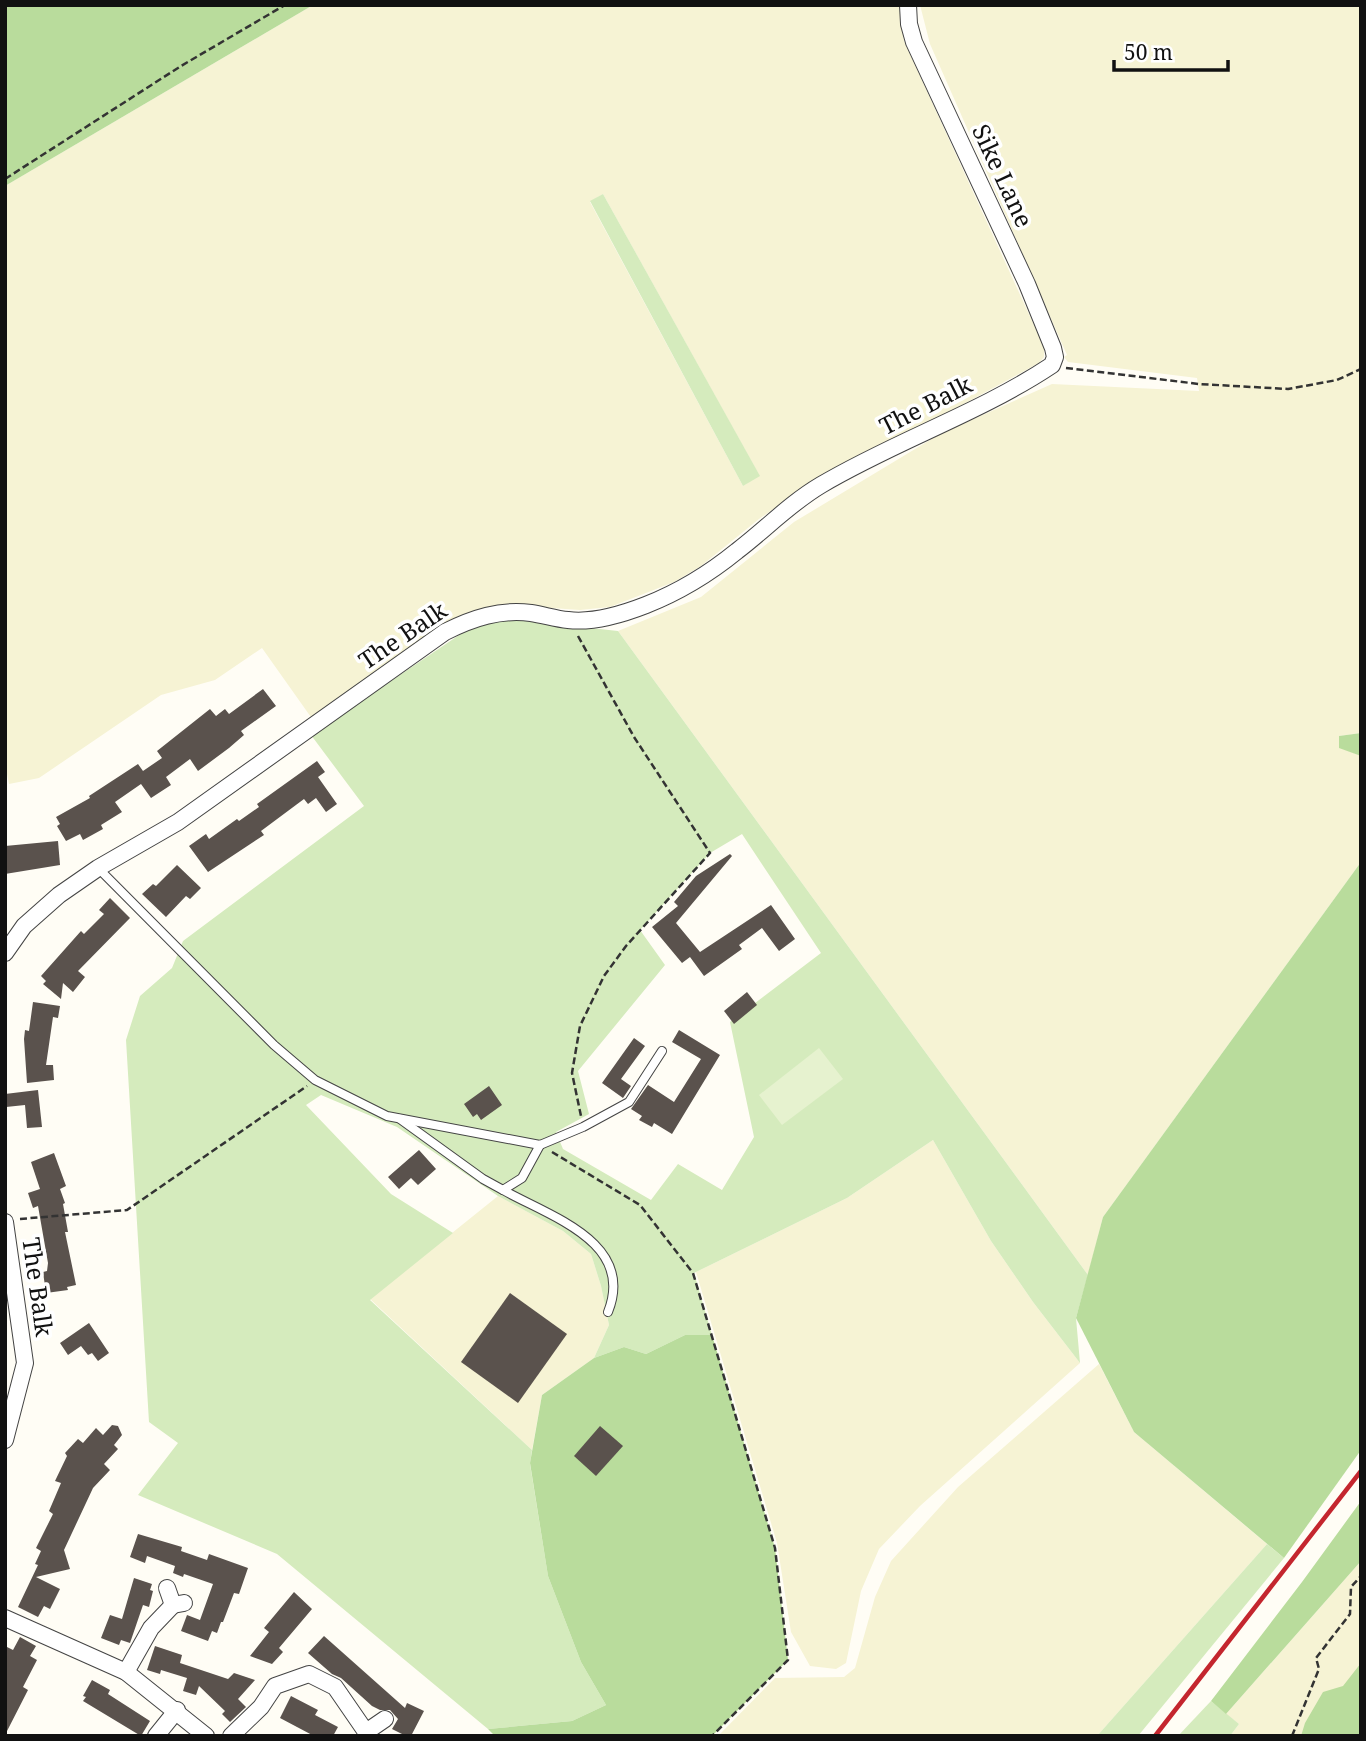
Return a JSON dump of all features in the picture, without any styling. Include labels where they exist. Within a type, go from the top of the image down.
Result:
[{"type":"street","name":"Sike Lane","points":[[908,5],[914,42],[1027,284],[1053,348],[1055,357],[1052,365]]},
{"type":"street","name":"The Balk","points":[[8,942],[40,910],[98,868],[178,822],[424,645],[465,622],[506,611],[569,621],[602,618],[645,605],[692,582],[740,549],[781,512],[823,484],[933,430],[1052,365]]},
{"type":"street","name":"The Balk","points":[[5,1440],[25,1363],[12,1220]]},
{"type":"street","points":[[126,1672],[151,1628],[179,1604],[167,1588]]},
{"type":"street","points":[[5,1618],[126,1672],[177,1710],[206,1736]]},
{"type":"street","points":[[231,1736],[261,1707],[275,1686],[309,1674],[335,1687],[366,1734],[384,1719]]},
{"type":"street","points":[[156,1736],[177,1710]]},
{"type":"lane","points":[[98,868],[274,1045],[315,1080],[387,1115],[540,1145],[583,1128],[622,1108],[629,1102],[662,1051]]},
{"type":"lane","points":[[398,1118],[483,1179],[581,1231],[599,1249],[610,1267],[614,1284],[613,1300],[608,1312]]},
{"type":"lane","points":[[503,1190],[522,1178],[540,1145]]},
{"type":"path","points":[[5,179],[181,66],[285,5]]},
{"type":"path","points":[[1052,365],[1199,384],[1287,389],[1337,380],[1361,369]]},
{"type":"path","points":[[569,621],[635,737],[710,853],[626,946],[604,976],[580,1027],[572,1073],[583,1128]]},
{"type":"path","points":[[12,1220],[127,1210],[315,1080]]},
{"type":"path","points":[[540,1145],[640,1205],[693,1273],[775,1548],[788,1660],[712,1736]]},
{"type":"path","points":[[1292,1736],[1319,1669],[1316,1658],[1350,1614],[1351,1587],[1361,1576]]},
{"type":"shaded area","points":[[313,5],[899,5],[904,41],[1044,347],[1044,357],[1039,363],[927,424],[821,476],[759,519],[701,566],[674,582],[610,607],[580,610],[509,605],[484,609],[313,720],[262,648],[215,680],[161,695],[39,778],[9,784],[5,764],[5,186]],"holes":[[[603,194],[759,475],[743,486],[590,202]]]},
{"type":"shaded area","points":[[920,5],[1361,5],[1361,733],[1339,736],[1339,747],[1361,756],[1361,862],[1103,1217],[1088,1275],[618,631],[701,597],[794,522],[940,434],[1052,384],[1199,391],[1197,378],[1068,362],[1064,357],[1067,355],[930,44]]},
{"type":"shaded area","points":[[933,1140],[991,1241],[1080,1363],[920,1506],[879,1549],[861,1591],[846,1663],[836,1669],[810,1666],[791,1632],[777,1543],[696,1272],[847,1198]]},
{"type":"shaded area","points":[[498,1196],[563,1231],[591,1254],[609,1325],[594,1358],[542,1395],[532,1450],[370,1299]]},
{"type":"shaded area","points":[[1099,1364],[1134,1432],[1267,1544],[1097,1736],[718,1736],[775,1678],[844,1677],[855,1668],[875,1597],[891,1561],[958,1487]]},
{"type":"shaded area","points":[[1361,1561],[1361,1736],[1230,1736],[1239,1724],[1226,1714]]},
{"type":"green space","points":[[5,5],[313,5],[5,186]]},
{"type":"green space","points":[[603,194],[760,476],[743,486],[590,201]]},
{"type":"green space","points":[[507,619],[618,631],[1088,1275],[1076,1318],[1080,1363],[991,1241],[933,1140],[847,1198],[694,1273],[712,1335],[685,1335],[646,1354],[624,1347],[594,1358],[609,1325],[591,1254],[563,1231],[498,1196],[397,1127],[321,1095],[306,1105],[391,1194],[453,1233],[370,1300],[532,1450],[530,1464],[548,1576],[581,1662],[606,1705],[572,1721],[488,1729],[277,1554],[138,1495],[178,1443],[149,1422],[126,1040],[140,996],[172,968],[183,941],[364,806],[311,735],[471,627]],"holes":[[[742,834],[821,953],[730,1022],[754,1137],[722,1190],[678,1164],[651,1200],[563,1149],[556,1132],[589,1114],[578,1071],[665,965],[640,930],[710,853]]]},
{"type":"green space","points":[[1361,733],[1361,756],[1339,748],[1339,736]]},
{"type":"green space","points":[[1361,862],[1361,1450],[1284,1558],[1134,1432],[1076,1318],[1103,1217]]},
{"type":"green space","points":[[819,1048],[843,1079],[782,1125],[759,1095]]},
{"type":"green space","points":[[685,1335],[712,1335],[775,1548],[788,1660],[712,1736],[495,1736],[488,1729],[572,1721],[606,1705],[581,1662],[548,1576],[530,1463],[542,1395],[594,1358],[624,1347],[646,1354]]},
{"type":"green space","points":[[1361,1501],[1361,1561],[1226,1714],[1211,1701]]},
{"type":"green space","points":[[1267,1544],[1284,1558],[1138,1736],[1097,1736]]},
{"type":"green space","points":[[1361,1663],[1361,1736],[1301,1736],[1305,1723],[1323,1692],[1343,1686]]},
{"type":"green space","points":[[1211,1701],[1239,1724],[1230,1736],[1178,1736]]},
{"type":"building","points":[[263,689],[276,706],[241,731],[244,735],[229,748],[198,771],[190,759],[166,777],[171,785],[151,798],[141,784],[115,802],[122,812],[101,825],[103,829],[83,840],[80,834],[66,841],[57,826],[60,824],[56,817],[90,798],[89,796],[138,764],[143,771],[162,758],[157,751],[210,709],[216,716],[225,709],[229,714]]},
{"type":"building","points":[[317,761],[325,772],[318,777],[337,804],[326,812],[316,798],[308,804],[304,799],[261,831],[264,835],[208,872],[189,846],[206,834],[209,839],[237,819],[239,821],[259,807],[257,804]]},
{"type":"building","points":[[58,841],[60,865],[5,874],[5,846]]},
{"type":"building","points":[[730,854],[732,856],[676,923],[700,952],[771,905],[795,939],[779,951],[762,928],[739,945],[742,949],[704,976],[690,957],[682,963],[652,927],[678,906],[674,902],[696,876]]},
{"type":"building","points":[[177,865],[201,888],[190,899],[186,896],[166,917],[142,894],[153,884],[156,886]]},
{"type":"building","points":[[110,898],[130,918],[78,971],[85,977],[73,992],[63,983],[61,999],[43,984],[46,981],[41,976],[81,931],[84,934],[104,914],[99,910]]},
{"type":"building","points":[[747,992],[757,1005],[734,1024],[724,1011]]},
{"type":"building","points":[[33,1002],[60,1006],[58,1018],[53,1017],[46,1065],[53,1065],[54,1080],[27,1083],[24,1039],[25,1030],[29,1031]]},
{"type":"building","points":[[679,1030],[720,1055],[672,1134],[654,1123],[652,1127],[639,1120],[642,1116],[631,1109],[648,1085],[674,1102],[701,1059],[672,1042]]},
{"type":"building","points":[[634,1038],[645,1046],[621,1079],[631,1086],[623,1098],[602,1083]]},
{"type":"building","points":[[489,1086],[502,1105],[481,1120],[477,1114],[473,1117],[464,1104]]},
{"type":"building","points":[[38,1090],[42,1127],[27,1128],[25,1105],[6,1107],[5,1094]]},
{"type":"building","points":[[419,1150],[436,1169],[418,1185],[411,1178],[399,1189],[388,1177]]},
{"type":"building","points":[[54,1153],[66,1186],[60,1189],[65,1203],[68,1232],[65,1232],[76,1285],[67,1287],[68,1290],[46,1293],[43,1272],[47,1271],[48,1263],[38,1206],[33,1208],[28,1193],[40,1189],[31,1162]]},
{"type":"building","points":[[510,1293],[567,1334],[518,1403],[461,1362]]},
{"type":"building","points":[[89,1323],[109,1353],[98,1361],[92,1353],[88,1355],[81,1346],[68,1355],[60,1343]]},
{"type":"building","points":[[112,1425],[118,1426],[122,1435],[114,1445],[118,1449],[104,1464],[110,1470],[93,1488],[64,1550],[70,1569],[36,1577],[60,1589],[50,1609],[44,1606],[38,1617],[18,1607],[38,1565],[35,1564],[41,1551],[36,1548],[53,1514],[49,1511],[61,1483],[55,1481],[67,1456],[65,1453],[78,1439],[83,1443],[96,1428],[103,1435]]},
{"type":"building","points":[[600,1426],[623,1446],[596,1476],[574,1456]]},
{"type":"building","points":[[138,1534],[182,1547],[181,1551],[207,1560],[209,1554],[248,1568],[239,1594],[234,1593],[223,1622],[217,1633],[212,1631],[208,1641],[181,1631],[187,1615],[200,1620],[213,1584],[173,1573],[175,1566],[147,1556],[145,1563],[130,1557]]},
{"type":"building","points":[[134,1578],[152,1584],[150,1590],[153,1591],[149,1607],[143,1605],[130,1643],[121,1640],[119,1645],[101,1638],[110,1615],[122,1619]]},
{"type":"building","points":[[294,1592],[312,1609],[279,1648],[283,1652],[272,1664],[250,1656],[269,1632],[264,1628]]},
{"type":"building","points":[[324,1636],[405,1708],[407,1703],[424,1711],[411,1736],[392,1729],[398,1719],[390,1710],[380,1710],[372,1706],[308,1653]]},
{"type":"building","points":[[20,1637],[36,1646],[30,1656],[37,1660],[23,1687],[28,1690],[5,1735],[5,1646],[13,1650]]},
{"type":"building","points":[[155,1646],[182,1655],[180,1663],[228,1679],[234,1673],[255,1680],[238,1699],[246,1707],[230,1722],[222,1714],[225,1711],[199,1686],[196,1695],[183,1691],[187,1678],[161,1670],[160,1674],[147,1670]]},
{"type":"building","points":[[92,1680],[110,1690],[108,1694],[150,1721],[141,1736],[83,1701]]},
{"type":"building","points":[[291,1696],[318,1710],[315,1715],[338,1727],[333,1736],[314,1736],[280,1718]]},
{"type":"railway","points":[[1155,1736],[1361,1471]]}]
